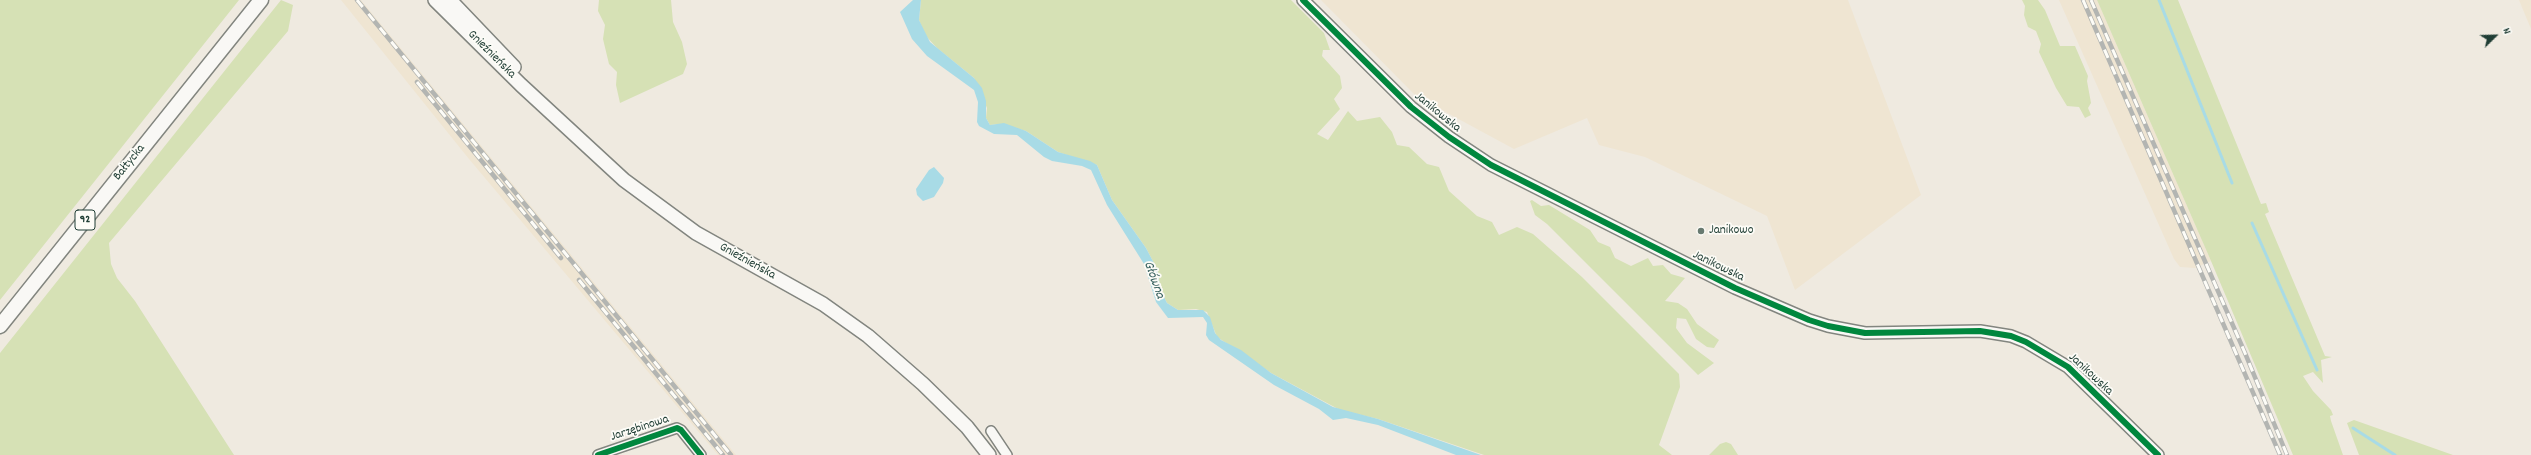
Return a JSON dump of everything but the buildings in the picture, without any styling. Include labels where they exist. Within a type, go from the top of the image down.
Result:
[{"type":"main road","name":"Bałtycka","points":[[0,326],[261,0]]},
{"type":"main road","name":"Gnieźnieńska","points":[[435,0],[589,148],[645,197],[696,233],[843,317],[905,366],[967,427],[989,455]]},
{"type":"main road","name":"Gnieźnieńska","points":[[450,0],[502,53],[548,108]]},
{"type":"main road","name":"Gnieźnieńska","points":[[950,411],[982,455]]},
{"type":"street","name":"Janikowska","points":[[1303,0],[1416,111],[1449,138],[1504,171],[1735,288],[1816,322],[1865,333],[1980,331],[2011,336],[2026,342],[2068,367],[2158,455]]},
{"type":"street","name":"Jarzębinowa","points":[[598,455],[677,428],[682,430],[701,455]]},
{"type":"street","points":[[991,431],[1008,455]]},
{"type":"shaded area","points":[[341,0],[361,0],[736,455],[718,455],[469,159]]},
{"type":"shaded area","points":[[1321,0],[1848,0],[1921,195],[1795,290],[1767,216],[1645,157],[1599,145],[1587,118],[1514,149],[1416,96]]},
{"type":"shaded area","points":[[2059,0],[2097,0],[2211,261],[2195,268],[2180,267],[2174,259]]},
{"type":"shaded area","points":[[2519,0],[2531,0],[2531,29]]},
{"type":"green space","points":[[0,0],[239,0],[0,300]]},
{"type":"green space","points":[[281,0],[293,5],[288,31],[109,243],[111,264],[117,278],[135,301],[234,455],[0,455],[0,353]]},
{"type":"green space","points":[[599,0],[671,0],[673,22],[682,42],[687,64],[683,74],[620,103],[616,85],[617,72],[609,64],[603,39],[605,25],[598,11]]},
{"type":"green space","points":[[921,0],[1291,0],[1324,33],[1330,50],[1323,50],[1322,56],[1340,76],[1342,88],[1334,99],[1340,109],[1317,134],[1328,140],[1348,111],[1357,121],[1380,117],[1392,132],[1397,145],[1409,147],[1427,164],[1439,167],[1449,191],[1477,216],[1492,222],[1499,235],[1517,227],[1533,234],[1582,277],[1679,374],[1680,387],[1659,445],[1672,455],[1484,455],[1378,419],[1340,410],[1271,373],[1217,337],[1207,312],[1196,309],[1178,310],[1167,303],[1161,291],[1157,269],[1146,248],[1112,200],[1097,165],[1058,152],[1026,131],[1000,124],[990,125],[986,118],[987,108],[974,78],[937,48],[925,35],[919,20]]},
{"type":"green space","points":[[2022,0],[2038,0],[2045,10],[2060,46],[2075,46],[2088,76],[2087,81],[2091,103],[2088,108],[2091,115],[2085,118],[2079,107],[2067,106],[2056,88],[2039,52],[2041,44],[2036,31],[2028,27],[2024,15],[2025,6]]},
{"type":"green space","points":[[2097,0],[2178,0],[2261,204],[2266,203],[2269,212],[2265,214],[2325,356],[2332,357],[2321,360],[2323,383],[2313,372],[2303,376],[2313,391],[2331,410],[2333,415],[2330,416],[2331,421],[2343,455],[2293,455],[2211,261]]},
{"type":"green space","points":[[1532,200],[1541,206],[1549,205],[1590,230],[1598,242],[1610,247],[1615,258],[1631,266],[1648,258],[1653,266],[1663,265],[1671,274],[1685,278],[1665,301],[1678,303],[1687,309],[1697,324],[1719,340],[1714,348],[1707,347],[1696,339],[1686,319],[1677,318],[1676,328],[1687,343],[1714,363],[1698,375],[1547,224],[1535,215],[1530,201]]},
{"type":"green space","points":[[2354,420],[2453,455],[2359,455],[2347,423]]},
{"type":"green space","points":[[1726,442],[1731,444],[1738,455],[1709,455],[1720,444]]},
{"type":"water","name":"Główna","points":[[913,0],[921,0],[919,20],[930,42],[974,78],[982,88],[986,101],[986,118],[990,125],[1004,123],[1026,131],[1058,152],[1090,161],[1097,165],[1112,200],[1146,248],[1157,269],[1161,291],[1167,303],[1178,310],[1203,310],[1210,317],[1215,333],[1221,340],[1241,350],[1271,373],[1333,407],[1378,419],[1481,455],[1456,455],[1378,425],[1346,418],[1333,420],[1319,409],[1274,385],[1209,340],[1206,335],[1207,323],[1203,317],[1168,318],[1156,302],[1144,264],[1107,205],[1091,170],[1082,166],[1052,161],[1044,157],[1017,135],[994,134],[979,126],[977,122],[978,102],[974,90],[927,56],[912,39],[900,12]]},
{"type":"water","points":[[934,167],[944,178],[943,183],[934,197],[923,201],[917,195],[916,189],[929,170]]},
{"type":"waterway","points":[[2159,0],[2232,183]]},
{"type":"waterway","points":[[2252,223],[2317,370]]},
{"type":"waterway","points":[[2353,428],[2395,455]]},
{"type":"railway","points":[[357,0],[731,455]]},
{"type":"railway","points":[[2083,0],[2280,455]]},
{"type":"railway","points":[[2091,0],[2245,353],[2287,455]]},
{"type":"railway","points":[[417,82],[561,258]]},
{"type":"railway","points":[[579,280],[723,455]]},
{"type":"cycle path","points":[[1303,0],[1411,107],[1449,137],[1491,165],[1735,288],[1809,320],[1828,326],[1865,333],[1980,331],[2011,336],[2026,342],[2068,367],[2158,455]]},
{"type":"cycle path","points":[[598,455],[677,428],[681,430],[701,455]]},
{"type":"place","name":"Janikowo","points":[[1701,231]]}]
